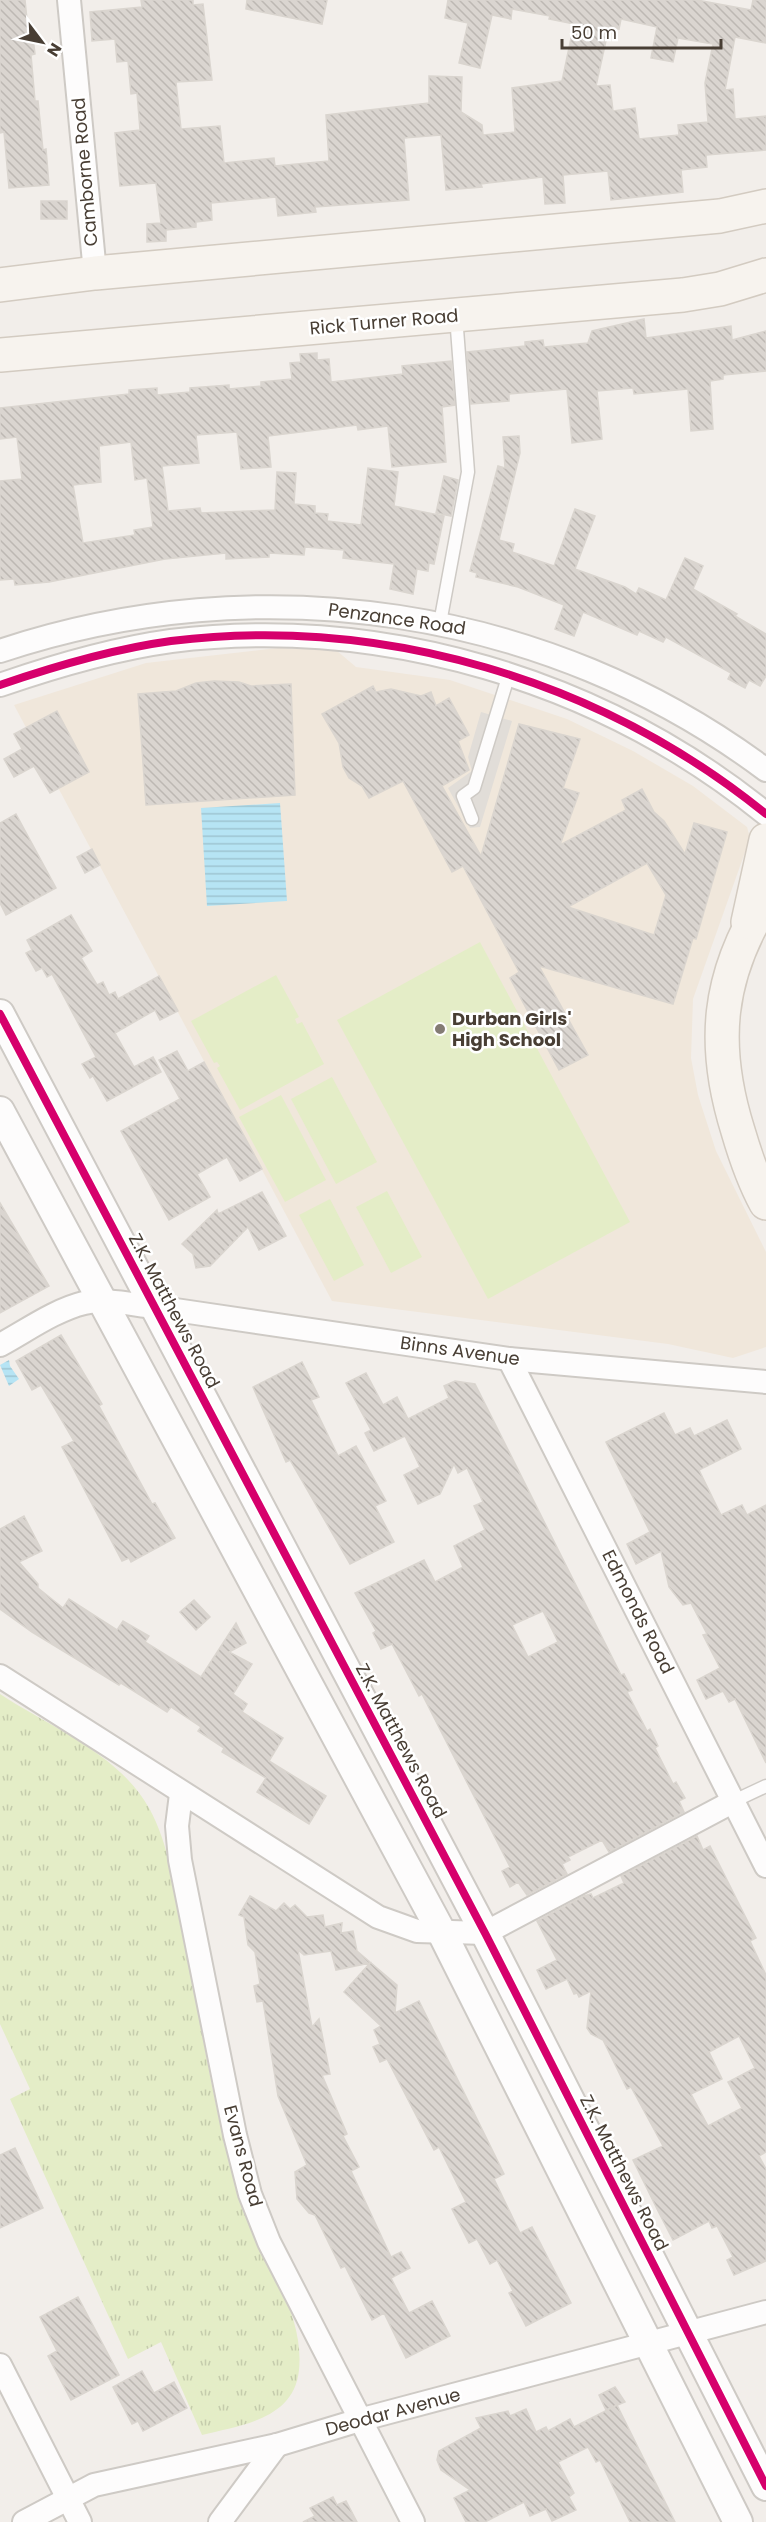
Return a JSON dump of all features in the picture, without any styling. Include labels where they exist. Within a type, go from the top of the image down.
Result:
[{"type":"main road","points":[[0,285],[95,273],[720,216],[766,206]]},
{"type":"main road","name":"Rick Turner Road","points":[[0,356],[683,295],[720,289],[766,275]]},
{"type":"main road","points":[[766,840],[743,938],[725,994],[721,1044],[726,1091],[744,1150],[766,1203]]},
{"type":"main road","points":[[743,938],[766,899]]},
{"type":"street","name":"Camborne Road","points":[[69,0],[95,273]]},
{"type":"street","name":"Penzance Road","points":[[0,651],[49,635],[103,623],[185,610],[251,605],[365,612],[440,622],[534,648],[590,669],[700,725],[766,770]]},
{"type":"street","points":[[290,606],[291,636]]},
{"type":"street","points":[[103,623],[108,654]]},
{"type":"street","name":"Penzance Road","points":[[0,685],[61,664],[171,641],[291,636],[394,646],[482,664],[580,700],[630,725],[702,766],[766,814]]},
{"type":"street","points":[[516,676],[534,648]]},
{"type":"street","name":"Z.K. Matthews Road","points":[[0,1017],[485,1933],[766,2486]]},
{"type":"street","points":[[0,1111],[442,1933],[738,2522]]},
{"type":"street","name":"Binns Avenue","points":[[0,1345],[70,1307],[87,1302],[104,1302],[155,1307],[509,1359],[766,1382]]},
{"type":"street","name":"Edmonds Road","points":[[509,1359],[766,1866]]},
{"type":"street","points":[[227,1531],[263,1512]]},
{"type":"street","points":[[0,1676],[181,1794],[378,1917],[417,1931],[485,1933],[734,1802]]},
{"type":"street","name":"Evans Road","points":[[181,1794],[177,1826],[180,1860],[233,2124],[250,2194],[269,2242],[363,2419],[413,2522]]},
{"type":"street","name":"Deodar Avenue","points":[[24,2522],[94,2485],[277,2445],[363,2419],[766,2312]]},
{"type":"street","points":[[0,2365],[80,2522]]},
{"type":"street","points":[[220,2522],[277,2445]]},
{"type":"lane","points":[[440,622],[468,472],[456,316]]},
{"type":"lane","points":[[472,819],[462,796],[474,788],[516,676]]},
{"type":"lane","points":[[734,1802],[766,1786]]},
{"type":"shaded area","name":"Durban Girls' High School","points":[[278,648],[336,650],[356,667],[450,680],[567,719],[633,751],[693,786],[747,827],[750,838],[693,999],[691,1058],[698,1095],[716,1151],[766,1252],[766,1347],[733,1358],[668,1344],[332,1301],[14,705],[146,663]]},
{"type":"shaded area","points":[[481,712],[512,721],[480,827],[470,828],[448,788],[472,771],[468,757]]},
{"type":"green space","points":[[480,942],[630,1222],[488,1299],[337,1020]]},
{"type":"green space","points":[[276,975],[299,1017],[295,1019],[297,1024],[302,1022],[324,1064],[240,1110],[217,1068],[220,1066],[217,1062],[214,1063],[191,1021]]},
{"type":"green space","points":[[332,1077],[377,1162],[336,1184],[291,1099]]},
{"type":"green space","points":[[281,1095],[326,1180],[285,1202],[239,1117]]},
{"type":"green space","points":[[387,1191],[422,1257],[391,1273],[356,1207]]},
{"type":"green space","points":[[330,1199],[364,1265],[334,1281],[299,1215]]},
{"type":"green space","points":[[0,1694],[102,1757],[136,1789],[156,1822],[173,1881],[215,2101],[232,2170],[250,2224],[288,2305],[299,2348],[299,2370],[295,2387],[287,2400],[263,2418],[202,2435],[161,2342],[128,2359],[10,2099],[30,2089],[0,2024]]},
{"type":"water","points":[[280,803],[287,901],[207,906],[201,808]]},
{"type":"water","points":[[9,1360],[10,1366],[19,1379],[9,1386],[0,1365]]},
{"type":"building","points":[[0,0],[25,0],[29,39],[33,38],[35,54],[31,55],[35,101],[38,101],[43,150],[46,149],[49,185],[9,188],[4,132],[0,133]]},
{"type":"building","points":[[141,0],[193,0],[193,5],[203,4],[212,80],[176,82],[181,129],[220,126],[224,163],[274,158],[275,166],[329,161],[326,115],[429,103],[429,76],[462,77],[461,112],[482,125],[483,135],[515,132],[512,88],[562,81],[574,24],[549,19],[550,16],[512,9],[511,19],[492,15],[480,68],[459,63],[468,23],[445,18],[448,0],[697,0],[751,10],[753,0],[766,0],[766,43],[735,37],[725,90],[733,89],[735,119],[766,116],[766,150],[706,155],[707,167],[681,170],[683,192],[611,200],[608,171],[563,175],[565,203],[545,204],[543,177],[481,184],[482,187],[446,190],[441,135],[404,138],[409,200],[315,207],[316,212],[278,216],[276,197],[211,203],[212,220],[196,222],[196,227],[166,230],[166,241],[147,242],[147,224],[161,223],[156,183],[120,186],[115,133],[140,130],[137,93],[131,94],[128,61],[117,62],[115,39],[92,41],[90,12],[142,7]],"holes":[[[621,19],[657,27],[651,58],[673,62],[678,38],[713,44],[705,83],[708,122],[678,125],[679,135],[639,139],[635,108],[613,111],[610,85],[596,86],[609,27],[619,29]]]},
{"type":"building","points":[[247,0],[327,0],[322,24],[246,9]]},
{"type":"building","points":[[41,201],[67,201],[67,219],[41,219]]},
{"type":"building","points":[[644,319],[646,338],[731,326],[732,340],[766,331],[766,371],[723,375],[723,379],[710,381],[713,429],[691,431],[688,389],[634,394],[633,388],[597,391],[602,439],[572,443],[567,389],[509,394],[509,401],[471,404],[467,352],[525,346],[525,342],[543,340],[544,347],[588,343],[592,331]]},
{"type":"building","points":[[317,353],[317,360],[329,359],[331,382],[403,374],[402,366],[451,361],[455,405],[442,407],[446,462],[392,467],[388,426],[358,430],[357,425],[268,436],[271,467],[241,469],[237,432],[196,435],[199,463],[162,466],[168,511],[200,508],[201,513],[275,510],[277,472],[296,473],[294,504],[315,506],[315,513],[328,514],[327,521],[361,525],[368,468],[398,472],[394,506],[444,516],[434,564],[429,563],[428,571],[417,569],[413,594],[390,589],[394,564],[343,558],[344,550],[305,547],[304,555],[269,553],[269,557],[226,559],[226,553],[165,559],[49,582],[15,585],[14,579],[0,580],[0,481],[22,479],[17,437],[0,439],[0,408],[129,394],[129,390],[157,388],[157,395],[190,392],[190,388],[229,385],[229,389],[261,386],[261,382],[292,379],[290,363],[301,362],[300,354]],"holes":[[[131,442],[135,480],[147,478],[153,527],[134,530],[135,535],[83,543],[73,485],[101,482],[99,446]]]},
{"type":"building","points":[[519,436],[520,453],[499,540],[514,544],[512,552],[554,566],[575,509],[595,516],[575,569],[625,587],[636,594],[639,588],[666,600],[685,558],[703,566],[693,589],[737,614],[735,616],[766,634],[766,676],[760,686],[749,680],[745,688],[728,679],[731,673],[666,637],[663,642],[639,631],[637,635],[583,612],[574,636],[555,629],[564,605],[518,587],[476,577],[477,573],[470,571],[498,466],[505,468],[503,437]]},
{"type":"building","points":[[444,476],[458,480],[451,516],[436,513]]},
{"type":"building","points":[[239,682],[251,686],[291,684],[295,795],[146,805],[138,694],[176,691],[196,683]]},
{"type":"building","points":[[373,686],[376,692],[391,689],[421,696],[431,692],[436,706],[449,698],[469,735],[458,741],[469,770],[442,786],[481,856],[519,724],[580,739],[563,788],[579,793],[560,845],[626,810],[622,800],[642,789],[654,812],[664,821],[685,854],[694,823],[727,832],[696,939],[693,938],[673,1004],[539,966],[588,1055],[559,1070],[510,978],[519,972],[463,866],[452,872],[403,781],[369,798],[362,786],[349,778],[343,767],[339,743],[322,714]],"holes":[[[647,863],[666,895],[654,935],[568,907]]]},
{"type":"building","points":[[57,711],[89,772],[50,793],[34,766],[14,777],[4,759],[22,749],[14,734]]},
{"type":"building","points":[[16,814],[56,888],[6,915],[0,903],[0,823]]},
{"type":"building","points":[[92,849],[100,865],[85,873],[77,857]]},
{"type":"building","points":[[71,915],[92,951],[81,958],[97,985],[103,982],[109,995],[115,992],[118,999],[159,976],[178,1011],[160,1020],[155,1010],[115,1033],[134,1067],[153,1057],[161,1072],[107,1101],[93,1076],[90,1078],[82,1064],[96,1057],[52,974],[47,977],[42,968],[36,971],[26,953],[32,950],[27,940]]},
{"type":"building","points":[[177,1051],[188,1071],[204,1062],[262,1169],[240,1181],[227,1157],[197,1174],[210,1197],[169,1220],[121,1131],[180,1099],[159,1060]]},
{"type":"building","points":[[262,1192],[286,1236],[259,1250],[248,1227],[210,1266],[196,1268],[193,1254],[182,1244],[217,1210],[218,1214]]},
{"type":"building","points":[[0,1203],[49,1286],[0,1313]]},
{"type":"building","points":[[61,1335],[102,1404],[99,1406],[152,1504],[155,1503],[175,1538],[131,1562],[129,1558],[122,1561],[62,1447],[74,1441],[41,1385],[32,1390],[16,1361]]},
{"type":"building","points":[[302,1362],[319,1397],[311,1400],[338,1456],[356,1446],[386,1501],[375,1506],[394,1542],[350,1564],[290,1460],[286,1462],[253,1387]]},
{"type":"building","points":[[366,1373],[383,1405],[397,1397],[408,1419],[449,1398],[444,1386],[455,1381],[475,1384],[621,1675],[624,1674],[632,1690],[627,1692],[647,1731],[650,1729],[658,1746],[655,1748],[673,1784],[676,1782],[685,1798],[679,1801],[684,1812],[609,1852],[602,1840],[568,1857],[570,1860],[562,1864],[567,1874],[527,1895],[518,1882],[510,1887],[502,1871],[510,1867],[422,1694],[419,1696],[392,1644],[381,1649],[373,1633],[376,1631],[355,1593],[424,1560],[435,1582],[463,1567],[454,1546],[485,1530],[474,1506],[483,1502],[467,1468],[458,1473],[454,1464],[440,1494],[418,1504],[404,1475],[420,1467],[405,1436],[374,1451],[365,1433],[371,1430],[346,1383]],"holes":[[[543,1611],[558,1642],[528,1657],[512,1625]]]},
{"type":"building","points":[[664,1413],[675,1435],[690,1428],[694,1436],[727,1420],[741,1449],[699,1470],[721,1515],[742,1505],[747,1515],[766,1505],[766,1763],[735,1699],[729,1702],[723,1691],[706,1699],[697,1680],[720,1668],[703,1635],[707,1634],[691,1603],[683,1605],[669,1587],[661,1551],[636,1564],[627,1544],[650,1532],[606,1442]]},
{"type":"building","points":[[24,1516],[42,1551],[19,1562],[38,1584],[38,1588],[63,1608],[69,1599],[117,1630],[123,1621],[149,1636],[145,1642],[201,1677],[236,1623],[246,1643],[229,1652],[252,1664],[233,1694],[247,1704],[242,1712],[283,1738],[269,1761],[326,1796],[309,1824],[257,1792],[266,1778],[222,1752],[224,1748],[198,1731],[201,1727],[171,1707],[167,1712],[121,1683],[119,1685],[32,1632],[0,1609],[0,1529]]},
{"type":"building","points":[[194,1600],[210,1617],[196,1630],[180,1612]]},
{"type":"building","points":[[697,1836],[703,1850],[710,1846],[756,1938],[750,1941],[766,1975],[766,2152],[759,2156],[766,2169],[766,2261],[734,2275],[727,2260],[733,2257],[717,2226],[712,2228],[709,2221],[673,2240],[657,2209],[633,2160],[663,2146],[631,2087],[627,2089],[603,2040],[591,2034],[587,2028],[591,1991],[579,1997],[577,1993],[574,1994],[567,1979],[546,1989],[537,1970],[557,1960],[537,1921],[584,1896],[591,1894],[593,1898],[624,1883],[621,1876]],"holes":[[[739,2036],[755,2068],[728,2082],[742,2108],[708,2126],[691,2094],[722,2079],[709,2052]]]},
{"type":"building","points":[[250,1896],[276,1911],[284,1903],[290,1909],[295,1905],[307,1917],[323,1915],[325,1927],[342,1923],[341,1933],[353,1931],[357,1951],[397,1985],[395,2013],[419,2001],[504,2174],[494,2179],[520,2233],[532,2227],[571,2303],[526,2326],[509,2293],[513,2291],[497,2260],[490,2264],[477,2239],[469,2243],[452,2209],[466,2202],[439,2147],[434,2150],[387,2059],[380,2062],[373,2047],[380,2044],[374,2030],[381,2026],[344,1992],[370,1963],[336,1970],[331,1951],[304,1955],[298,1950],[312,2027],[319,2019],[330,2074],[322,2075],[347,2134],[343,2136],[359,2167],[351,2171],[391,2257],[401,2252],[410,2268],[391,2278],[409,2313],[432,2301],[450,2336],[406,2358],[384,2313],[372,2320],[345,2266],[341,2268],[315,2215],[309,2213],[297,2199],[295,2172],[307,2165],[278,2096],[263,2001],[257,2002],[254,1986],[260,1984],[255,1952],[248,1945],[244,1917],[239,1915]]},
{"type":"building","points":[[15,2148],[43,2208],[0,2228],[0,2155]]},
{"type":"building","points":[[78,2297],[119,2375],[71,2400],[48,2356],[57,2351],[40,2317]]},
{"type":"building","points":[[142,2371],[154,2393],[174,2382],[187,2408],[143,2431],[138,2421],[132,2424],[113,2387]]},
{"type":"building","points":[[615,2387],[625,2402],[606,2410],[599,2395]]},
{"type":"building","points":[[617,2405],[675,2522],[630,2522],[600,2460],[596,2462],[588,2447],[558,2462],[574,2493],[569,2497],[576,2510],[552,2521],[546,2509],[530,2516],[524,2502],[485,2522],[466,2522],[454,2498],[470,2490],[441,2470],[437,2460],[439,2451],[481,2428],[476,2418],[508,2411],[510,2416],[526,2409],[536,2432],[546,2427],[548,2431],[570,2419],[574,2427]]},
{"type":"building","points":[[333,2497],[337,2505],[346,2501],[357,2522],[303,2522],[315,2516],[310,2508]]},
{"type":"cycle path","points":[[0,685],[84,659],[171,641],[251,635],[330,638],[409,649],[486,667],[561,694],[633,727],[702,767],[766,814]]},
{"type":"cycle path","points":[[0,1014],[486,1935],[766,2486]]},
{"type":"place","name":"Durban Girls' High School","points":[[440,1029]]}]
